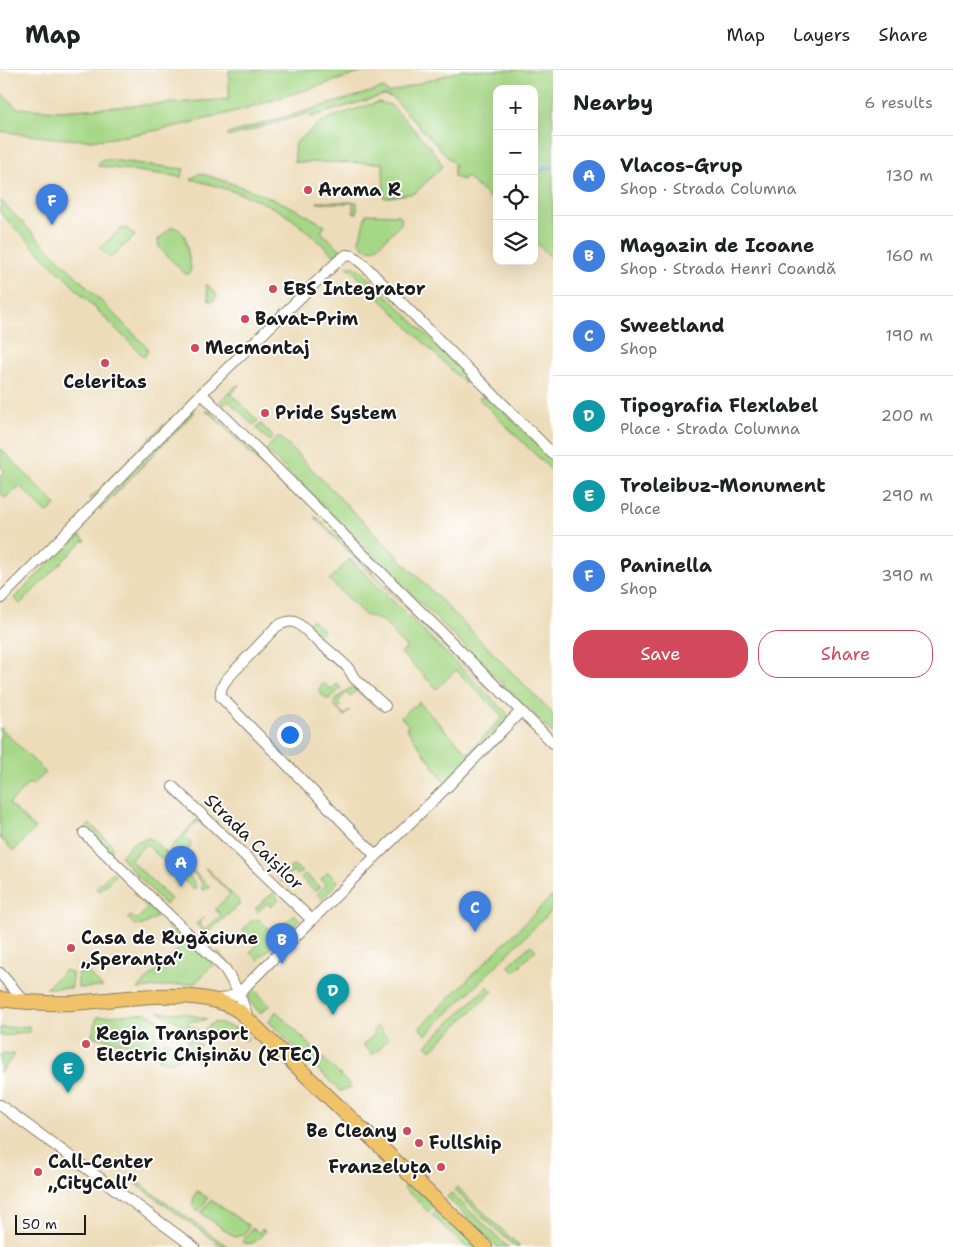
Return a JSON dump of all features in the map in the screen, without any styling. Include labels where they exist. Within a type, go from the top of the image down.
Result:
[{"type":"main road","points":[[0,999],[46,1004],[178,997],[212,1000],[227,1004],[248,1019],[485,1247]]},
{"type":"street","points":[[4,596],[202,394],[346,255],[350,255],[364,265],[553,454]]},
{"type":"street","points":[[202,394],[553,743]]},
{"type":"street","points":[[376,856],[221,697],[222,687],[226,680],[276,627],[289,621],[298,624],[310,634],[346,666],[354,678],[385,706]]},
{"type":"street","points":[[212,1000],[226,998],[239,993],[521,711]]},
{"type":"street","name":"Strada Caișilor","points":[[173,787],[312,920]]},
{"type":"street","points":[[84,833],[225,969],[239,993],[248,1019]]},
{"type":"street","points":[[0,973],[25,1002]]},
{"type":"street","points":[[0,1105],[194,1247]]},
{"type":"green space","points":[[229,70],[370,70],[212,118],[124,136],[80,140],[0,131],[0,92],[17,108],[59,111],[229,99]]},
{"type":"green space","points":[[462,70],[553,70],[553,259],[538,245],[538,85],[493,85],[493,201],[466,176],[463,180],[454,177],[454,164],[392,97],[384,95],[311,117],[309,113],[228,137],[227,134],[384,88],[388,93]]},
{"type":"green space","points":[[378,102],[390,105],[396,110],[432,149],[443,166],[415,193],[384,198],[383,163],[295,162],[294,144],[323,120]]},
{"type":"green space","points":[[102,159],[184,169],[181,177],[98,166]]},
{"type":"green space","points":[[200,173],[264,195],[310,217],[325,226],[321,232],[342,251],[335,256],[308,232],[278,210],[235,192],[191,179]]},
{"type":"green space","points":[[0,200],[147,347],[147,353],[144,357],[0,213]]},
{"type":"green space","points":[[317,202],[357,202],[357,213],[353,213],[353,203]]},
{"type":"green space","points":[[366,214],[399,215],[402,219],[401,224],[376,248],[366,249],[359,241]]},
{"type":"green space","points":[[173,227],[185,237],[191,268],[188,274],[185,274],[159,247],[158,240]]},
{"type":"green space","points":[[124,228],[135,236],[110,258],[100,248],[120,229]]},
{"type":"green space","points":[[347,266],[355,267],[367,276],[464,372],[465,384]]},
{"type":"green space","points":[[207,284],[217,295],[213,301],[209,301]]},
{"type":"green space","points":[[238,384],[231,394],[258,421],[253,425],[229,401],[222,406],[220,401]]},
{"type":"green space","points":[[478,398],[491,399],[553,460],[553,472]]},
{"type":"green space","points":[[206,410],[213,413],[288,488],[289,492],[212,415],[206,412]]},
{"type":"green space","points":[[193,411],[195,412],[100,510],[99,508]]},
{"type":"green space","points":[[164,424],[91,500],[89,499]]},
{"type":"green space","points":[[261,424],[274,437],[269,441],[256,428]]},
{"type":"green space","points":[[279,436],[553,714],[553,734],[266,450]]},
{"type":"green space","points":[[0,448],[56,505],[47,513],[20,486],[5,498],[0,493],[0,476],[5,471],[0,466]]},
{"type":"green space","points":[[314,517],[318,518],[491,692]]},
{"type":"green space","points":[[73,536],[80,536],[86,541],[83,541],[20,604],[14,598],[49,563],[53,554]]},
{"type":"green space","points":[[350,559],[508,714],[506,721],[445,782],[406,728],[409,726],[401,717],[419,702],[468,753],[503,717],[456,670],[437,689],[401,653],[407,648],[392,634],[393,632],[383,621],[365,615],[329,580]]},
{"type":"green space","points":[[312,619],[323,630],[319,635],[306,625]]},
{"type":"green space","points":[[324,683],[331,690],[337,684],[341,688],[331,698],[326,699],[318,690]]},
{"type":"green space","points":[[357,685],[376,701],[372,704],[357,690],[350,697],[346,693],[338,702],[341,705],[338,708],[344,715],[350,711],[344,716],[334,703],[344,692]]},
{"type":"green space","points":[[0,727],[46,773],[32,785],[29,783],[9,804],[35,829],[14,851],[0,838]]},
{"type":"green space","points":[[197,819],[204,826],[197,821],[184,837],[191,843],[188,852],[182,859],[210,887],[202,890],[201,881],[169,850]]},
{"type":"green space","points":[[90,824],[112,845],[112,850],[109,853],[84,829]]},
{"type":"green space","points":[[149,838],[193,880],[196,887],[194,890],[146,844],[130,860],[171,899],[165,905],[121,856],[134,842]]},
{"type":"green space","points":[[293,866],[302,872],[298,875],[293,871],[282,882],[278,877]]},
{"type":"green space","points":[[205,868],[241,903],[206,934],[196,924],[203,918],[199,924],[205,930],[221,915],[215,909],[230,894]]},
{"type":"green space","points":[[112,872],[116,875],[100,891],[96,888]]},
{"type":"green space","points":[[328,872],[338,882],[322,899],[317,894],[326,885],[321,879]]},
{"type":"green space","points":[[305,874],[320,887],[315,892],[301,878]]},
{"type":"green space","points":[[135,891],[157,914],[156,917],[138,926],[134,925],[128,918],[131,916],[136,920],[148,908],[133,893]]},
{"type":"green space","points":[[273,893],[279,899],[271,907],[267,903],[258,912],[255,909]]},
{"type":"green space","points":[[553,895],[553,909],[426,1035],[419,1028]]},
{"type":"green space","points":[[294,914],[300,920],[258,960],[250,952],[257,945],[243,932],[244,928],[253,919],[256,921],[259,919],[274,934]]},
{"type":"green space","points":[[169,922],[213,965],[195,983],[138,989],[164,962],[169,966],[173,961],[169,958],[184,943],[166,926]]},
{"type":"green space","points":[[531,945],[536,950],[514,972],[508,966]]},
{"type":"green space","points":[[218,952],[240,976],[238,978],[215,955]]},
{"type":"green space","points":[[65,970],[72,973],[72,988],[46,988]]},
{"type":"green space","points":[[89,973],[103,987],[78,988],[78,974]]},
{"type":"green space","points":[[488,986],[493,991],[431,1050],[426,1045]]},
{"type":"green space","points":[[252,988],[270,1005],[260,1013],[253,1005],[249,996]]},
{"type":"green space","points":[[276,1011],[352,1087],[340,1091],[269,1022]]},
{"type":"green space","points":[[159,1012],[183,1013],[207,1019],[189,1021],[188,1024],[198,1030],[198,1033]]},
{"type":"green space","points":[[147,1013],[158,1019],[152,1050],[92,1036],[97,1017]]},
{"type":"green space","points":[[214,1022],[236,1028],[248,1038],[246,1041],[232,1034],[224,1034],[210,1040],[199,1034]]},
{"type":"green space","points":[[166,1024],[201,1045],[170,1063],[158,1060],[164,1041],[184,1045],[190,1041]]},
{"type":"green space","points":[[29,1026],[30,1032],[0,1036],[0,1028]]},
{"type":"green space","points":[[377,1026],[389,1039],[373,1055],[363,1045],[375,1034],[372,1031]]},
{"type":"green space","points":[[15,1054],[0,1073],[0,1055]]},
{"type":"green space","points":[[138,1182],[228,1247],[223,1247],[136,1184]]},
{"type":"green space","points":[[409,1183],[435,1205],[428,1212],[404,1188]]},
{"type":"green space","points":[[457,1187],[520,1247],[515,1247],[454,1190]]},
{"type":"green space","points":[[197,1191],[208,1198],[198,1212],[193,1202]]},
{"type":"green space","points":[[451,1193],[508,1247],[497,1247],[447,1197]]},
{"type":"green space","points":[[211,1200],[249,1226],[243,1236],[235,1237],[201,1213]]},
{"type":"green space","points":[[439,1208],[478,1247],[466,1247],[432,1215]]},
{"type":"green space","points":[[252,1228],[259,1233],[262,1229],[265,1231],[253,1243],[242,1242]]},
{"type":"waterway","points":[[538,172],[553,167]]},
{"type":"place","name":"Arama R","points":[[308,190]]},
{"type":"place","name":"Paninella","points":[[52,225]]},
{"type":"place","name":"EBS Integrator","points":[[273,289]]},
{"type":"place","name":"Bavat-Prim","points":[[245,319]]},
{"type":"place","name":"Mecmontaj","points":[[195,348]]},
{"type":"place","name":"Celeritas","points":[[105,363]]},
{"type":"place","name":"Pride System","points":[[265,413]]},
{"type":"place","name":"Vlacos-Grup","points":[[181,887]]},
{"type":"place","name":"Sweetland","points":[[475,932]]},
{"type":"place","name":"Casa de Rugăciune „Speranța“","points":[[71,948]]},
{"type":"place","name":"Magazin de Icoane","points":[[282,964]]},
{"type":"place","name":"Tipografia Flexlabel","points":[[333,1015]]},
{"type":"place","name":"Regia Transport Electric Chișinău (RTEC)","points":[[86,1044]]},
{"type":"place","name":"Troleibuz-Monument","points":[[68,1093]]},
{"type":"place","name":"Be Cleany","points":[[407,1131]]},
{"type":"place","name":"FullShip","points":[[419,1143]]},
{"type":"place","name":"Franzeluța","points":[[441,1167]]},
{"type":"place","name":"Call-Center „CityCall”","points":[[38,1172]]}]
